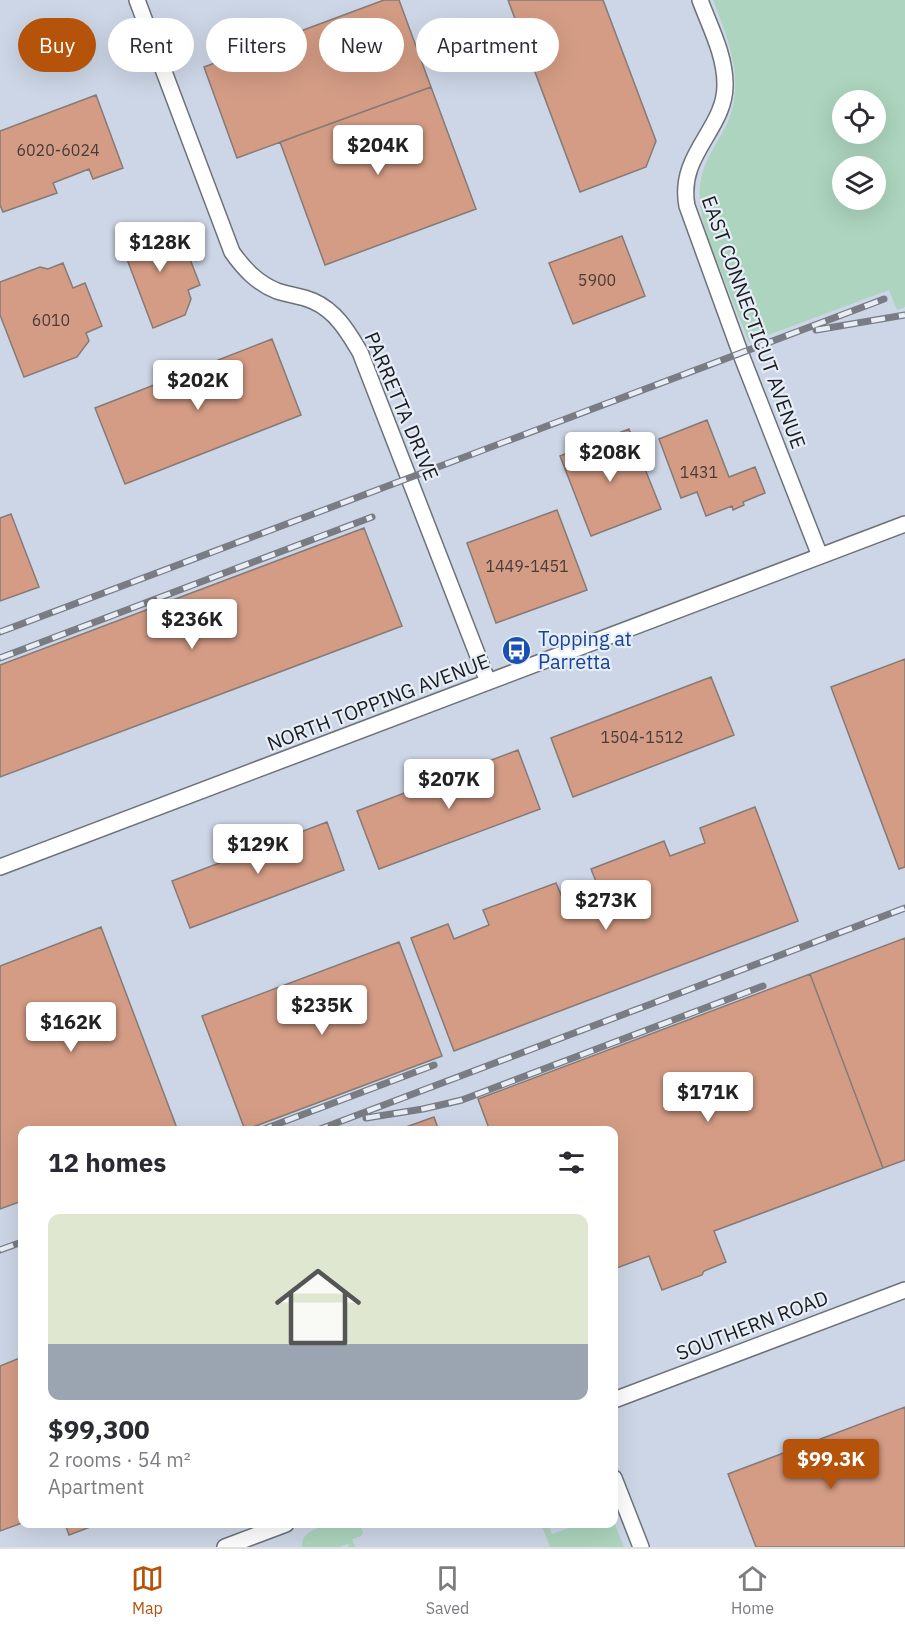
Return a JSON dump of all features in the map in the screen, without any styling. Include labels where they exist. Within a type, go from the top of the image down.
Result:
[{"type":"street","name":"PARRETTA DRIVE","points":[[137,0],[232,252],[244,269],[258,280],[277,290],[313,301],[331,312],[346,328],[360,352],[488,682]]},
{"type":"street","name":"EAST CONNECTICUT AVENUE","points":[[700,0],[723,60],[726,85],[722,106],[689,167],[684,192],[687,206],[740,352],[820,556]]},
{"type":"street","name":"NORTH TOPPING AVENUE","points":[[0,867],[905,524]]},
{"type":"street","name":"SOUTHERN ROAD","points":[[618,1398],[905,1290]]},
{"type":"street","points":[[618,1488],[641,1547]]},
{"type":"street","points":[[225,1547],[275,1528]]},
{"type":"shaded area","points":[[0,0],[905,0],[905,1547],[0,1547]]},
{"type":"green space","points":[[713,0],[905,0],[905,307],[897,310],[889,290],[749,342],[709,242],[700,198],[703,170],[725,128],[735,96],[730,47]]},
{"type":"green space","points":[[361,1528],[363,1532],[361,1536],[352,1539],[355,1547],[349,1547],[348,1544],[339,1547],[302,1547],[304,1537],[315,1529]]},
{"type":"green space","points":[[543,1528],[550,1528],[552,1534],[568,1528],[616,1528],[624,1547],[550,1547]]},
{"type":"building","points":[[384,0],[399,0],[416,46],[416,72],[425,72],[431,87],[237,158],[204,67],[206,66],[206,72],[307,72],[307,29],[319,24],[319,72],[404,72],[404,18],[336,18]]},
{"type":"building","points":[[508,0],[603,0],[656,141],[646,167],[580,192],[535,72],[559,72],[559,18],[515,18]]},
{"type":"building","points":[[431,87],[476,209],[325,265],[280,142]]},
{"type":"building","points":[[96,95],[123,168],[93,179],[89,169],[53,183],[57,193],[3,212],[0,205],[0,131]]},
{"type":"building","points":[[170,224],[180,250],[188,254],[200,285],[188,290],[191,299],[185,315],[153,328],[119,238],[143,229],[149,232]]},
{"type":"building","points":[[622,236],[645,296],[573,324],[549,263]]},
{"type":"building","points":[[63,263],[73,288],[85,283],[102,326],[86,333],[89,341],[77,357],[24,377],[0,315],[0,282],[40,267],[48,269]]},
{"type":"building","points":[[272,339],[301,415],[125,484],[95,408]]},
{"type":"building","points":[[707,420],[729,477],[755,467],[765,493],[743,502],[744,505],[733,510],[732,506],[706,516],[697,492],[681,498],[659,439]]},
{"type":"building","points":[[629,429],[661,509],[591,536],[560,456]]},
{"type":"building","points":[[557,510],[587,590],[496,623],[467,543]]},
{"type":"building","points":[[11,514],[39,587],[0,601],[0,518]]},
{"type":"building","points":[[364,528],[402,626],[0,777],[0,665]]},
{"type":"building","points":[[905,659],[905,867],[899,869],[831,687]]},
{"type":"building","points":[[711,677],[734,735],[573,797],[551,738]]},
{"type":"building","points":[[518,750],[540,809],[379,869],[357,811]]},
{"type":"building","points":[[755,807],[798,921],[454,1051],[411,938],[448,924],[454,939],[489,925],[483,910],[556,883],[562,897],[597,884],[591,869],[664,841],[670,856],[705,843],[700,828]]},
{"type":"building","points":[[327,822],[344,870],[190,928],[172,881]]},
{"type":"building","points":[[101,927],[176,1126],[18,1126],[18,1202],[0,1209],[0,966]]},
{"type":"building","points":[[905,938],[905,1160],[883,1168],[810,974]]},
{"type":"building","points":[[399,942],[442,1056],[256,1126],[243,1126],[202,1016]]},
{"type":"building","points":[[810,974],[883,1168],[714,1231],[726,1262],[704,1271],[702,1275],[662,1290],[649,1256],[618,1268],[618,1126],[488,1126],[478,1099]]},
{"type":"building","points":[[434,1117],[437,1126],[409,1126]]},
{"type":"building","points":[[18,1359],[18,1524],[0,1531],[0,1366]]},
{"type":"building","points":[[905,1407],[905,1547],[756,1547],[728,1474]]},
{"type":"building","points":[[66,1528],[87,1528],[69,1535]]},
{"type":"railway","points":[[0,632],[884,299]]},
{"type":"railway","points":[[816,330],[905,315]]},
{"type":"railway","points":[[0,658],[372,517]]},
{"type":"railway","points":[[328,1126],[905,908]]},
{"type":"railway","points":[[366,1118],[462,1100],[763,986]]},
{"type":"railway","points":[[272,1126],[434,1065]]},
{"type":"railway","points":[[0,1250],[18,1243]]},
{"type":"place","name":"Topping at Parretta","points":[[517,650]]}]
